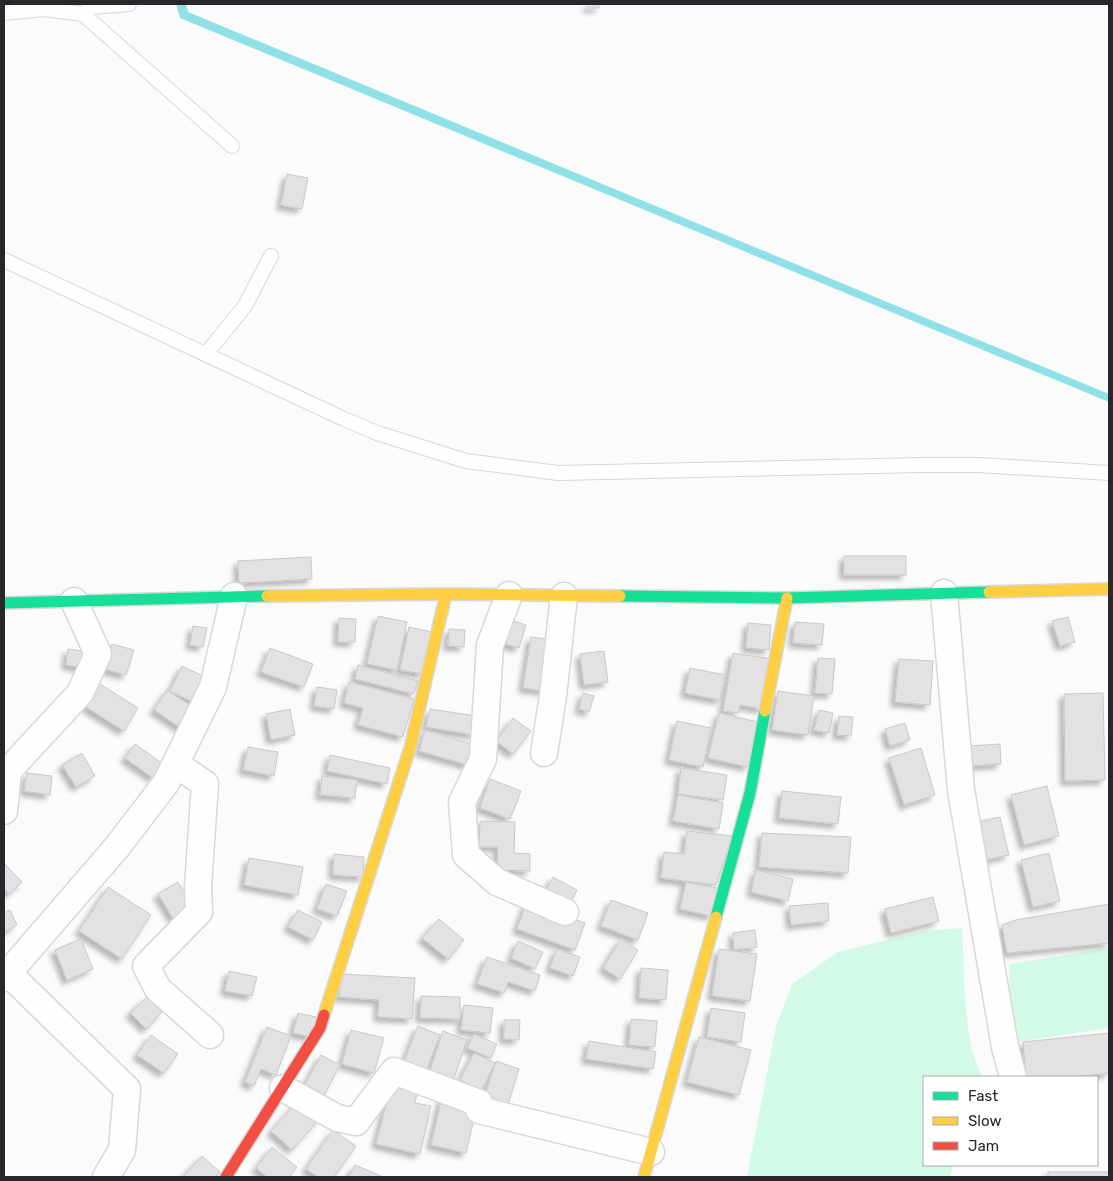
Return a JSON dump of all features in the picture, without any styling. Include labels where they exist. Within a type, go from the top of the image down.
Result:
[{"type":"street","points":[[4,603],[234,596],[446,594],[787,598],[1109,589]]},
{"type":"street","points":[[944,593],[961,790],[1005,1047],[1013,1076]]},
{"type":"street","points":[[226,1177],[284,1088],[320,1028],[410,748],[446,594]]},
{"type":"street","points":[[509,595],[490,645],[483,759],[462,802],[466,855],[497,882],[565,912]]},
{"type":"street","points":[[115,1173],[122,1150],[127,1089],[6,975],[117,847],[166,783],[213,687],[234,596]]},
{"type":"street","points":[[544,753],[553,696],[564,596]]},
{"type":"street","points":[[644,1177],[750,794],[787,598]]},
{"type":"street","points":[[4,811],[8,771],[80,693],[98,654],[74,601]]},
{"type":"street","points":[[176,764],[205,784],[198,887],[199,912],[146,966],[158,989],[210,1035]]},
{"type":"street","points":[[284,1088],[338,1118],[356,1122],[394,1071],[479,1103],[479,1110],[651,1152]]},
{"type":"lane","points":[[83,14],[91,7],[129,4]]},
{"type":"lane","points":[[4,13],[44,9],[83,14],[232,146]]},
{"type":"lane","points":[[206,354],[245,306],[271,256]]},
{"type":"lane","points":[[4,260],[310,404],[377,433],[466,461],[508,468],[596,473],[940,465],[1109,473]]},
{"type":"green space","points":[[962,928],[968,1026],[971,1046],[982,1076],[923,1076],[923,1166],[953,1166],[950,1177],[747,1177],[776,1026],[792,984],[838,952],[924,931]]},
{"type":"green space","points":[[1109,948],[1109,1028],[1011,1043],[1009,964]]},
{"type":"water","points":[[176,4],[186,4],[188,12],[1109,394],[1109,402],[180,18]]},
{"type":"building","points":[[588,4],[599,4],[599,8],[588,8]]},
{"type":"building","points":[[287,174],[308,178],[302,209],[281,205]]},
{"type":"building","points":[[844,556],[906,556],[906,575],[844,575]]},
{"type":"building","points":[[311,557],[312,579],[239,583],[238,561]]},
{"type":"building","points":[[378,616],[407,622],[397,670],[367,664]]},
{"type":"building","points":[[1068,617],[1075,642],[1060,646],[1052,621]]},
{"type":"building","points":[[339,618],[356,619],[355,642],[338,642]]},
{"type":"building","points":[[507,619],[526,625],[519,648],[499,642]]},
{"type":"building","points":[[795,622],[824,624],[822,645],[793,643]]},
{"type":"building","points":[[748,623],[771,625],[769,650],[746,648]]},
{"type":"building","points":[[193,626],[207,628],[203,647],[190,645]]},
{"type":"building","points":[[409,627],[432,632],[423,674],[400,670]]},
{"type":"building","points":[[449,629],[465,630],[464,647],[448,646]]},
{"type":"building","points":[[531,637],[553,640],[545,691],[523,688]]},
{"type":"building","points":[[112,644],[134,650],[126,675],[104,669]]},
{"type":"building","points":[[270,648],[313,664],[304,687],[261,672]]},
{"type":"building","points":[[68,649],[91,652],[89,669],[66,665]]},
{"type":"building","points":[[604,651],[608,682],[584,685],[580,654]]},
{"type":"building","points":[[733,653],[772,659],[763,709],[740,705],[738,713],[723,711]]},
{"type":"building","points":[[818,658],[835,659],[832,694],[815,693]]},
{"type":"building","points":[[899,659],[933,661],[930,705],[895,702]]},
{"type":"building","points":[[358,665],[418,681],[414,694],[355,679]]},
{"type":"building","points":[[182,666],[209,679],[197,704],[170,691]]},
{"type":"building","points":[[690,668],[725,675],[720,700],[685,693]]},
{"type":"building","points":[[349,682],[414,699],[403,737],[358,725],[363,708],[344,703]]},
{"type":"building","points":[[100,684],[138,708],[124,731],[86,707]]},
{"type":"building","points":[[317,687],[337,690],[334,709],[314,706]]},
{"type":"building","points":[[167,690],[196,709],[182,729],[154,710]]},
{"type":"building","points":[[778,691],[814,696],[808,735],[772,730]]},
{"type":"building","points":[[583,693],[594,696],[589,712],[579,709]]},
{"type":"building","points":[[1103,693],[1105,780],[1065,781],[1064,694]]},
{"type":"building","points":[[290,709],[295,735],[271,740],[266,714]]},
{"type":"building","points":[[430,709],[477,716],[474,735],[426,727]]},
{"type":"building","points":[[819,710],[833,713],[829,733],[814,730]]},
{"type":"building","points":[[719,713],[758,722],[748,767],[708,758]]},
{"type":"building","points":[[839,716],[853,717],[851,736],[837,735]]},
{"type":"building","points":[[513,718],[531,731],[513,754],[496,741]]},
{"type":"building","points":[[677,721],[711,728],[703,767],[669,760]]},
{"type":"building","points":[[905,723],[910,740],[890,746],[885,729]]},
{"type":"building","points":[[425,730],[475,745],[468,765],[419,751]]},
{"type":"building","points":[[135,744],[163,764],[153,778],[125,758]]},
{"type":"building","points":[[1000,744],[1001,764],[970,766],[969,746]]},
{"type":"building","points":[[248,747],[278,752],[274,776],[243,770]]},
{"type":"building","points":[[921,748],[935,795],[904,805],[889,758]]},
{"type":"building","points":[[82,753],[95,776],[76,787],[62,765]]},
{"type":"building","points":[[330,755],[390,768],[387,784],[327,771]]},
{"type":"building","points":[[681,768],[727,775],[723,800],[678,794]]},
{"type":"building","points":[[27,773],[52,776],[50,795],[24,791]]},
{"type":"building","points":[[322,776],[357,780],[355,798],[320,795]]},
{"type":"building","points":[[490,779],[521,791],[510,819],[480,808]]},
{"type":"building","points":[[1047,786],[1059,836],[1024,845],[1011,795]]},
{"type":"building","points":[[782,791],[841,797],[838,824],[779,818]]},
{"type":"building","points":[[678,795],[723,803],[719,829],[673,821]]},
{"type":"building","points":[[1000,817],[1009,855],[981,861],[972,823]]},
{"type":"building","points":[[480,821],[515,822],[514,853],[530,854],[530,871],[497,870],[498,847],[479,847]]},
{"type":"building","points":[[687,831],[732,836],[716,885],[661,878],[664,852],[684,854]]},
{"type":"building","points":[[762,833],[851,837],[848,873],[759,867]]},
{"type":"building","points":[[1049,853],[1060,901],[1033,907],[1021,860]]},
{"type":"building","points":[[334,854],[364,857],[363,877],[333,875]]},
{"type":"building","points":[[249,858],[303,867],[298,895],[244,885]]},
{"type":"building","points":[[4,863],[22,882],[9,894],[4,888]]},
{"type":"building","points":[[756,870],[793,879],[788,901],[751,892]]},
{"type":"building","points":[[553,877],[577,890],[567,909],[543,896]]},
{"type":"building","points":[[178,882],[194,908],[174,920],[158,894]]},
{"type":"building","points":[[686,882],[717,888],[712,916],[680,909]]},
{"type":"building","points":[[326,884],[347,891],[337,916],[317,909]]},
{"type":"building","points":[[108,887],[151,915],[122,959],[79,931]]},
{"type":"building","points":[[933,897],[939,921],[891,933],[885,909]]},
{"type":"building","points":[[611,900],[648,913],[638,940],[601,926]]},
{"type":"building","points":[[527,901],[585,923],[575,950],[517,929]]},
{"type":"building","points":[[828,903],[829,921],[791,925],[789,906]]},
{"type":"building","points":[[1109,904],[1109,943],[1007,953],[1002,925],[1016,920]]},
{"type":"building","points":[[10,910],[17,925],[4,932],[4,913]]},
{"type":"building","points":[[298,910],[322,922],[313,940],[288,927]]},
{"type":"building","points":[[439,919],[464,940],[448,959],[422,938]]},
{"type":"building","points":[[755,930],[757,947],[734,950],[733,933]]},
{"type":"building","points":[[81,939],[93,969],[67,980],[55,950]]},
{"type":"building","points":[[621,939],[638,950],[620,979],[603,968]]},
{"type":"building","points":[[518,941],[543,952],[535,969],[511,958]]},
{"type":"building","points":[[557,949],[580,957],[573,976],[550,968]]},
{"type":"building","points":[[719,949],[757,954],[750,1001],[712,996]]},
{"type":"building","points":[[487,957],[540,975],[535,991],[508,982],[504,993],[477,984]]},
{"type":"building","points":[[641,968],[668,970],[666,1000],[639,998]]},
{"type":"building","points":[[229,971],[257,977],[252,996],[225,991]]},
{"type":"building","points":[[341,974],[415,978],[412,1019],[378,1017],[379,1000],[339,997]]},
{"type":"building","points":[[421,996],[460,997],[460,1019],[420,1018]]},
{"type":"building","points":[[147,997],[162,1012],[146,1029],[130,1013]]},
{"type":"building","points":[[464,1005],[493,1008],[490,1033],[461,1030]]},
{"type":"building","points":[[711,1008],[745,1013],[741,1042],[707,1037]]},
{"type":"building","points":[[298,1013],[316,1017],[312,1037],[293,1033]]},
{"type":"building","points":[[631,1019],[657,1021],[655,1047],[629,1045]]},
{"type":"building","points":[[504,1020],[520,1020],[519,1040],[504,1039]]},
{"type":"building","points":[[418,1026],[440,1035],[425,1073],[403,1064]]},
{"type":"building","points":[[267,1027],[291,1036],[276,1075],[261,1069],[254,1086],[245,1082]]},
{"type":"building","points":[[351,1030],[384,1038],[374,1073],[342,1064]]},
{"type":"building","points":[[443,1031],[467,1040],[453,1081],[429,1073]]},
{"type":"building","points":[[1109,1033],[1109,1073],[1082,1076],[1026,1076],[1023,1042]]},
{"type":"building","points":[[474,1034],[497,1044],[491,1058],[467,1048]]},
{"type":"building","points":[[151,1035],[178,1054],[164,1073],[137,1055]]},
{"type":"building","points":[[699,1037],[751,1050],[739,1095],[687,1082]]},
{"type":"building","points":[[589,1041],[656,1052],[653,1069],[586,1059]]},
{"type":"building","points":[[474,1053],[495,1063],[481,1091],[460,1080]]},
{"type":"building","points":[[321,1055],[340,1065],[319,1105],[300,1094]]},
{"type":"building","points":[[496,1061],[519,1069],[505,1114],[481,1107]]},
{"type":"building","points":[[392,1082],[418,1087],[415,1103],[431,1106],[420,1154],[376,1144]]},
{"type":"building","points":[[442,1097],[477,1105],[466,1153],[431,1145]]},
{"type":"building","points":[[299,1100],[320,1118],[292,1150],[271,1131]]},
{"type":"building","points":[[333,1130],[356,1146],[334,1177],[318,1177],[306,1169]]},
{"type":"building","points":[[272,1147],[297,1167],[289,1177],[267,1177],[256,1168]]},
{"type":"building","points":[[202,1156],[220,1172],[216,1177],[183,1177]]},
{"type":"building","points":[[355,1165],[383,1177],[349,1177]]},
{"type":"building","points":[[1048,1172],[1109,1172],[1109,1177],[1048,1177]]},
{"type":"traffic: fast","points":[[620,596],[787,598],[989,592]]},
{"type":"traffic: fast","points":[[4,603],[267,596]]},
{"type":"traffic: fast","points":[[716,917],[750,793],[765,711]]},
{"type":"traffic: slow","points":[[989,592],[1109,589]]},
{"type":"traffic: slow","points":[[267,596],[446,594],[620,596]]},
{"type":"traffic: slow","points":[[324,1015],[410,748],[446,594]]},
{"type":"traffic: slow","points":[[765,711],[787,598]]},
{"type":"traffic: slow","points":[[644,1177],[716,917]]},
{"type":"traffic: jam","points":[[226,1177],[320,1028],[324,1015]]}]
